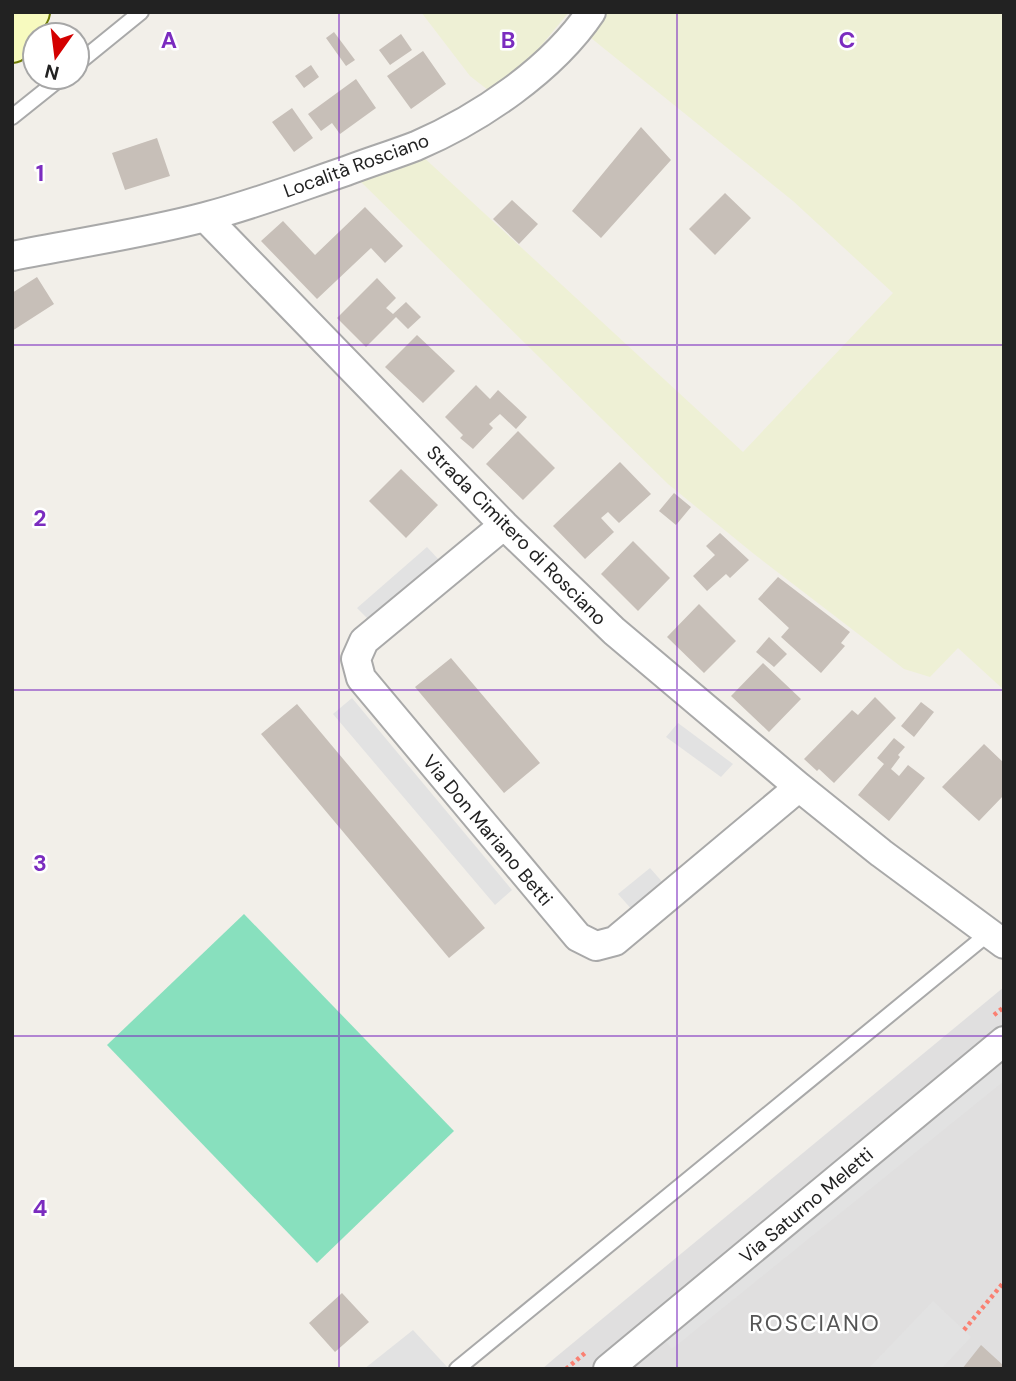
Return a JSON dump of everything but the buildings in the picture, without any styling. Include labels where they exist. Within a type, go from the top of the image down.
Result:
[{"type":"main road","points":[[12,43],[30,12]]},
{"type":"street","name":"Località Rosciano","points":[[205,217],[417,145],[487,108],[534,76],[591,12]]},
{"type":"street","points":[[14,254],[108,239],[205,217]]},
{"type":"street","name":"Strada Cimitero di Rosciano","points":[[205,217],[504,525],[614,631],[799,787],[881,853],[996,939]]},
{"type":"street","name":"Via Don Mariano Betti","points":[[504,525],[364,641],[356,659],[361,678],[578,937],[596,946],[615,941],[799,787]]},
{"type":"street","name":"Via Saturno Meletti","points":[[624,1364],[1004,1041]]},
{"type":"lane","points":[[91,53],[141,12]]},
{"type":"lane","points":[[12,117],[44,91]]},
{"type":"lane","points":[[457,1369],[996,939]]},
{"type":"path","points":[[964,1330],[1004,1282]]},
{"type":"shaded area","points":[[427,547],[440,561],[371,622],[357,608]]},
{"type":"shaded area","points":[[352,698],[512,890],[495,905],[333,714]]},
{"type":"shaded area","points":[[678,723],[733,764],[721,777],[666,737]]},
{"type":"shaded area","points":[[650,868],[665,885],[634,912],[618,894]]},
{"type":"shaded area","points":[[1004,987],[1004,1369],[542,1369],[556,1357]]},
{"type":"shaded area","points":[[1004,1050],[1004,1081],[672,1349],[661,1335]]},
{"type":"shaded area","points":[[933,1301],[971,1337],[941,1369],[868,1369]]},
{"type":"shaded area","points":[[413,1330],[449,1369],[364,1369],[403,1338]]},
{"type":"green space","points":[[421,12],[569,12],[531,58],[488,90],[470,76]]},
{"type":"green space","points":[[606,12],[1004,12],[1004,690],[958,648],[930,677],[904,669],[754,554],[668,484],[358,179],[420,154],[743,452],[893,293],[793,201],[591,38]]},
{"type":"green space","points":[[244,914],[454,1131],[317,1263],[107,1045]]},
{"type":"district","name":"ROSCIANO","points":[[815,1323]]}]
